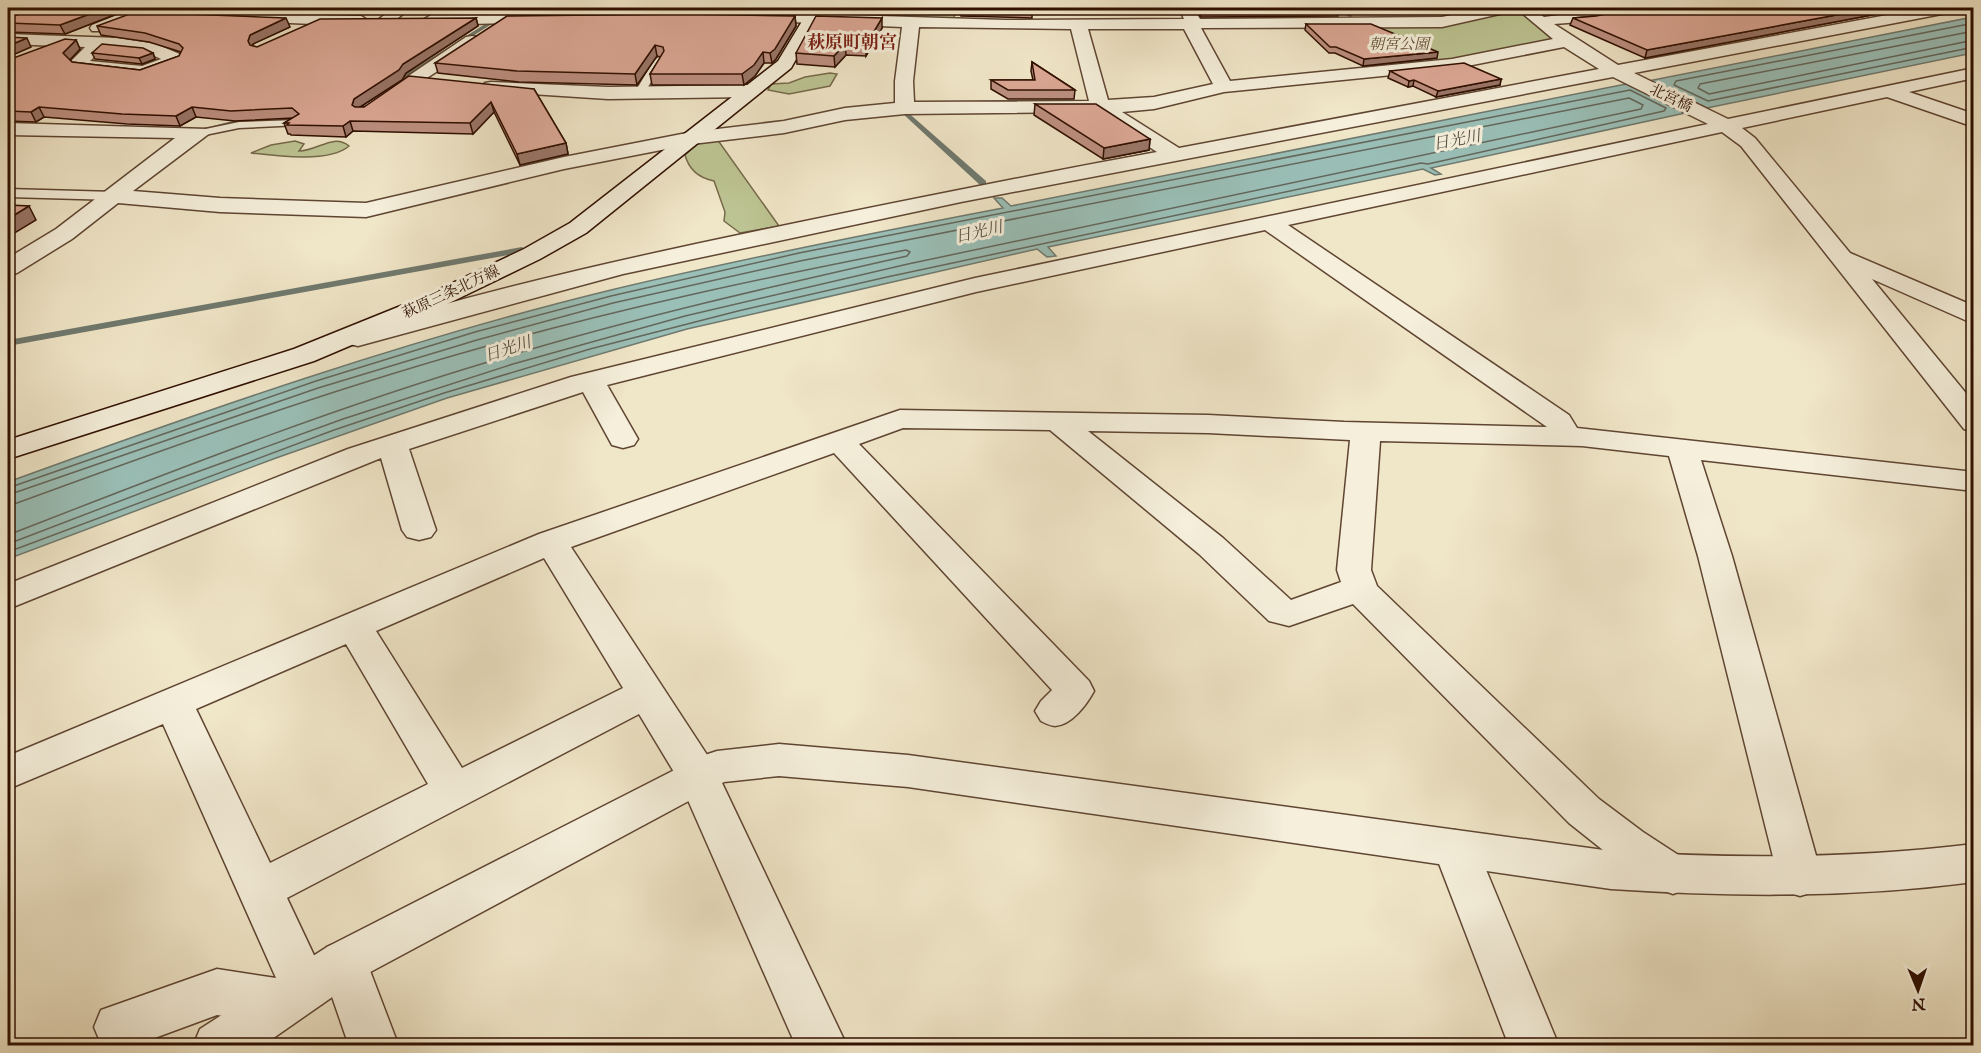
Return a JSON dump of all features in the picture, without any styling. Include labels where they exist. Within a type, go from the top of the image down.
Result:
[{"type":"street","points":[[245,18],[267,8]]},
{"type":"street","points":[[386,20],[402,8]]},
{"type":"street","points":[[1333,8],[1359,38]]},
{"type":"street","points":[[733,17],[814,13],[911,23],[1078,24],[1188,16],[1346,22],[1442,22],[1507,8]]},
{"type":"street","name":"北宮橋","points":[[1523,8],[1564,42],[1616,71],[1726,125],[1748,142],[1974,423]]},
{"type":"street","points":[[1539,21],[1594,16],[1634,8]]},
{"type":"street","points":[[304,355],[399,325],[620,267],[961,195],[1947,8]]},
{"type":"street","points":[[30,55],[142,10],[165,14]]},
{"type":"street","name":"萩原三条北方線","points":[[8,450],[304,355],[441,298],[568,233],[785,64],[814,13]]},
{"type":"street","points":[[1188,16],[1224,87]]},
{"type":"street","points":[[225,17],[320,21],[565,18]]},
{"type":"street","points":[[437,81],[409,82],[505,19]]},
{"type":"street","points":[[289,37],[320,21]]},
{"type":"street","points":[[905,108],[904,81],[911,23]]},
{"type":"street","points":[[1078,24],[1100,106],[1175,154]]},
{"type":"street","points":[[8,39],[99,44]]},
{"type":"street","points":[[115,196],[220,205],[366,210],[564,163],[692,138],[905,108],[1100,106],[1154,103],[1224,87],[1452,64],[1564,42]]},
{"type":"street","points":[[1373,55],[1386,71]]},
{"type":"street","points":[[8,597],[359,454],[591,381],[975,285],[1974,73]]},
{"type":"street","points":[[472,85],[519,90],[750,91]]},
{"type":"street","points":[[1886,91],[1974,121]]},
{"type":"street","points":[[8,129],[200,133]]},
{"type":"street","points":[[8,268],[64,234],[155,163],[200,133]]},
{"type":"street","points":[[1269,223],[1559,421],[1567,437]]},
{"type":"street","points":[[1840,257],[1974,316]]},
{"type":"street","points":[[591,381],[623,439]]},
{"type":"street","points":[[8,773],[552,542],[900,419],[1208,424],[1366,432],[1567,437],[1974,482]]},
{"type":"street","points":[[1057,422],[1212,546],[1282,612],[1289,615],[1360,588]]},
{"type":"street","points":[[1366,432],[1354,570],[1360,588],[1584,811],[1628,845],[1673,875]]},
{"type":"street","points":[[839,440],[1075,691],[1055,711]]},
{"type":"street","points":[[392,444],[420,530]]},
{"type":"street","points":[[1682,449],[1715,556],[1800,877]]},
{"type":"street","points":[[552,542],[698,776],[822,1046]]},
{"type":"street","points":[[354,626],[454,791]]},
{"type":"street","points":[[260,890],[646,693]]},
{"type":"street","points":[[173,703],[260,890],[295,995]]},
{"type":"street","points":[[218,1046],[344,962],[698,776],[717,767],[779,760],[908,771],[1611,870],[1712,878],[1800,877],[1850,876],[1974,864]]},
{"type":"street","points":[[1455,848],[1533,1046]]},
{"type":"street","points":[[344,962],[371,1039]]},
{"type":"street","points":[[119,1027],[218,992],[295,995]]},
{"type":"lane","points":[[640,92],[659,60]]},
{"type":"lane","points":[[200,133],[238,125],[296,123]]},
{"type":"lane","points":[[8,193],[115,196]]},
{"type":"green space","points":[[929,8],[958,8],[952,21],[865,17],[862,13],[877,10],[924,12]]},
{"type":"green space","name":"朝宮公園","points":[[1518,8],[1558,41],[1441,63],[1397,66],[1381,61],[1349,23],[1446,22]]},
{"type":"green space","points":[[837,74],[830,86],[789,94],[768,90],[771,84],[789,83],[805,77]]},
{"type":"green space","points":[[717,139],[779,226],[740,233],[724,221],[725,212],[714,181],[695,173],[685,155],[697,143]]},
{"type":"green space","points":[[295,141],[304,144],[299,151],[337,141],[349,146],[329,155],[302,157],[251,153],[271,145]]},
{"type":"water","points":[[1973,17],[1973,53],[1707,108],[1648,81]]},
{"type":"water","name":"日光川","points":[[1631,83],[1690,112],[1431,168],[1441,174],[1435,175],[1423,169],[1048,247],[1056,256],[1047,257],[1037,249],[687,329],[447,398],[276,458],[8,559],[8,482],[232,403],[458,331],[611,290],[807,247],[1003,208],[994,198],[1002,198],[1011,206]]},
{"type":"building","points":[[36,8],[106,8],[60,25],[8,23],[8,18]]},
{"type":"building","points":[[967,8],[1032,8],[1032,9]]},
{"type":"building","points":[[1201,8],[1339,8],[1202,9]]},
{"type":"building","points":[[1635,8],[1874,8],[1647,50],[1573,18]]},
{"type":"building","points":[[135,12],[286,18],[250,35],[248,41],[250,45],[257,47],[320,19],[476,18],[403,64],[399,70],[354,99],[352,105],[364,107],[409,76],[534,89],[566,143],[517,154],[491,102],[470,123],[350,121],[343,126],[287,125],[289,123],[284,123],[299,114],[292,108],[231,111],[192,107],[176,116],[39,107],[31,112],[8,111],[8,60],[65,39],[76,40],[63,53],[72,62],[140,70],[179,56],[183,48],[179,44],[145,33],[97,26]]},
{"type":"building","points":[[686,14],[795,16],[775,49],[770,53],[763,52],[754,65],[742,74],[650,74],[664,51],[663,47],[655,45],[635,74],[517,71],[435,63],[507,16]]},
{"type":"building","points":[[816,16],[882,18],[866,45],[845,44],[834,56],[796,53]]},
{"type":"building","points":[[1306,24],[1371,24],[1438,52],[1364,59],[1336,47],[1330,47]]},
{"type":"building","points":[[8,37],[27,38],[8,46]]},
{"type":"building","points":[[102,44],[143,48],[153,53],[139,58],[92,53]]},
{"type":"building","points":[[1032,62],[1075,90],[1008,90],[991,80],[1035,80]]},
{"type":"building","points":[[1464,63],[1501,79],[1438,91],[1414,80],[1409,81],[1390,71]]},
{"type":"building","points":[[1035,104],[1096,104],[1150,139],[1104,148]]},
{"type":"building","points":[[8,205],[29,206],[8,219]]},
{"type":"waterway","points":[[1343,8],[1353,19]]},
{"type":"waterway","points":[[391,82],[417,69],[492,22]]},
{"type":"waterway","points":[[892,112],[904,111],[983,183]]},
{"type":"waterway","points":[[202,130],[240,121],[266,119],[279,113]]},
{"type":"waterway","points":[[8,343],[522,250]]},
{"type":"district","name":"萩原町朝宮","points":[[852,43]]}]
